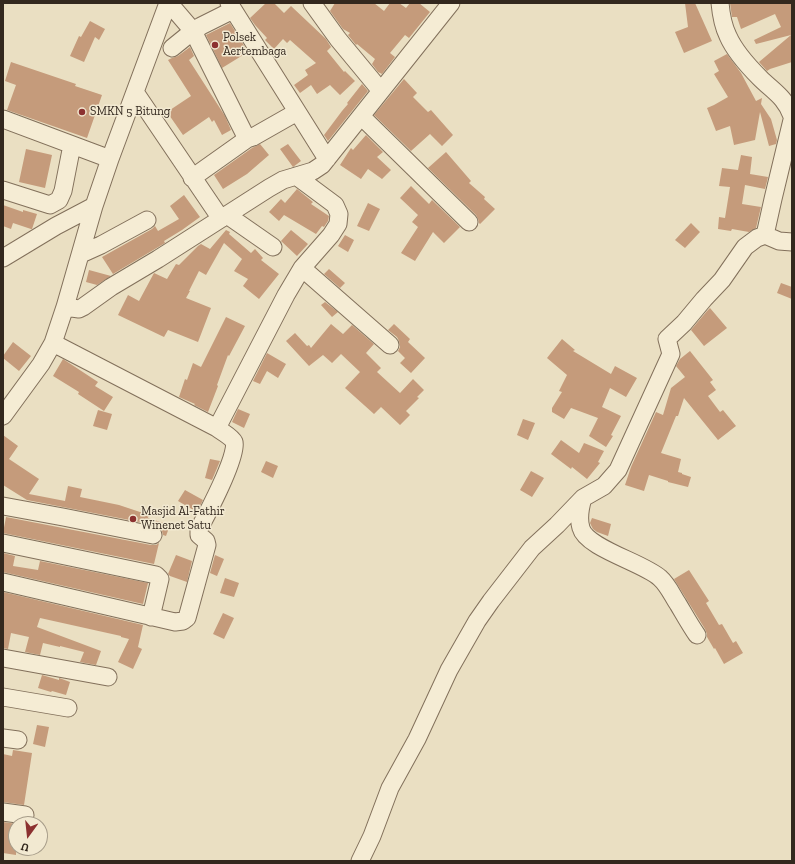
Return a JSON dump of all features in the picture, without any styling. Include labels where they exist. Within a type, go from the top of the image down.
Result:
[{"type":"street","points":[[3,416],[41,364],[53,343],[81,254],[94,206],[168,3],[193,31],[247,139]]},
{"type":"street","points":[[312,3],[338,39],[381,91]]},
{"type":"street","points":[[65,307],[83,307],[111,287],[283,180],[313,171],[322,165],[451,3]]},
{"type":"street","points":[[720,3],[721,15],[728,36],[734,47],[750,67],[784,100],[792,116]]},
{"type":"street","points":[[172,48],[193,31],[231,6],[327,159]]},
{"type":"street","points":[[135,92],[192,178],[224,217],[273,248]]},
{"type":"street","points":[[192,178],[247,139],[297,112]]},
{"type":"street","points":[[361,116],[469,222]]},
{"type":"street","points":[[3,119],[110,159]]},
{"type":"street","points":[[765,235],[792,120]]},
{"type":"street","points":[[3,190],[50,206],[59,200],[63,191],[72,145]]},
{"type":"street","points":[[217,428],[286,295],[302,268],[331,236],[338,224],[339,214],[335,206],[296,176]]},
{"type":"street","points":[[3,258],[56,226],[94,206]]},
{"type":"street","points":[[81,254],[147,220]]},
{"type":"street","points":[[360,861],[372,836],[390,788],[417,739],[449,670],[477,621],[532,548],[583,498],[604,486],[618,470],[671,354],[667,339],[684,323],[722,280],[745,247],[757,238],[765,235],[779,241],[792,242]]},
{"type":"street","points":[[302,268],[390,345]]},
{"type":"street","points":[[3,582],[175,622],[183,621],[187,618],[207,545],[206,541],[199,536],[199,529],[226,475],[234,446],[234,442],[217,428],[53,343]]},
{"type":"street","points":[[3,493],[3,498]]},
{"type":"street","points":[[583,498],[579,512],[581,529],[588,538],[605,549],[652,572],[660,579],[668,588],[696,635]]},
{"type":"street","points":[[3,506],[154,534]]},
{"type":"street","points":[[3,542],[158,576],[160,579],[151,616]]},
{"type":"street","points":[[3,658],[108,677]]},
{"type":"street","points":[[3,697],[68,708]]},
{"type":"street","points":[[3,812],[25,815]]},
{"type":"building","points":[[266,3],[274,3],[284,13],[291,6],[326,39],[331,47],[327,51],[344,72],[345,71],[355,81],[340,95],[330,85],[317,94],[311,85],[300,93],[294,85],[308,75],[305,70],[316,63],[290,40],[287,43],[283,39],[274,49],[265,40],[267,38],[250,18]]},
{"type":"building","points":[[335,3],[374,3],[384,11],[390,3],[399,3],[406,8],[410,3],[419,3],[430,12],[409,38],[405,35],[390,53],[395,57],[382,74],[378,72],[372,64],[375,59],[357,44],[356,45],[348,35],[350,33],[343,29],[330,11]]},
{"type":"building","points":[[685,3],[695,3],[712,41],[684,53],[675,32],[688,27]]},
{"type":"building","points":[[730,3],[792,3],[792,62],[767,71],[759,62],[791,35],[756,44],[754,40],[781,27],[775,14],[741,29],[737,17],[732,17]]},
{"type":"building","points":[[90,21],[105,29],[99,40],[95,37],[84,62],[70,56],[79,36],[81,37]]},
{"type":"building","points":[[230,23],[248,52],[222,68],[206,35]]},
{"type":"building","points":[[190,47],[194,56],[189,60],[225,116],[231,130],[222,135],[214,120],[212,122],[209,117],[183,135],[167,112],[191,96],[168,60],[178,56]]},
{"type":"building","points":[[727,54],[741,73],[756,101],[762,98],[761,104],[771,119],[777,140],[776,144],[769,146],[760,112],[755,140],[734,145],[730,126],[716,131],[707,108],[728,97],[714,74],[719,71],[714,61]]},
{"type":"building","points":[[11,62],[76,84],[75,86],[102,95],[87,138],[7,110],[16,85],[5,81]]},
{"type":"building","points":[[404,79],[417,93],[413,97],[428,112],[431,110],[453,135],[442,146],[430,134],[411,151],[374,115]]},
{"type":"building","points":[[362,84],[368,91],[328,141],[324,135]]},
{"type":"building","points":[[366,135],[383,152],[377,157],[391,170],[382,179],[368,169],[361,179],[340,165],[351,148],[353,150]]},
{"type":"building","points":[[260,144],[269,155],[247,174],[223,189],[214,175]]},
{"type":"building","points":[[288,144],[301,161],[293,167],[280,149]]},
{"type":"building","points":[[26,149],[52,155],[45,188],[19,182]]},
{"type":"building","points":[[446,152],[471,181],[469,183],[485,197],[484,199],[495,209],[480,224],[476,215],[428,168]]},
{"type":"building","points":[[741,155],[752,157],[750,174],[768,177],[765,189],[745,185],[742,204],[761,207],[756,228],[749,232],[732,229],[731,231],[718,229],[719,217],[725,218],[730,187],[719,186],[722,168],[738,170]]},
{"type":"building","points":[[411,186],[429,204],[432,200],[460,227],[444,243],[433,232],[415,261],[401,253],[418,227],[412,222],[418,215],[400,198]]},
{"type":"building","points":[[297,189],[313,202],[311,204],[329,216],[324,227],[322,226],[316,234],[284,215],[279,221],[269,212],[281,199],[285,203]]},
{"type":"building","points":[[184,195],[200,217],[164,241],[165,243],[113,274],[102,257],[155,226],[158,231],[179,219],[170,206]]},
{"type":"building","points":[[368,203],[380,209],[369,231],[357,226]]},
{"type":"building","points":[[3,205],[23,212],[23,210],[37,214],[32,229],[13,223],[11,229],[3,226]]},
{"type":"building","points":[[691,223],[700,232],[685,248],[675,240]]},
{"type":"building","points":[[226,230],[230,232],[229,234],[251,253],[255,249],[263,258],[261,260],[279,274],[259,299],[243,286],[248,279],[234,271],[242,259],[224,243],[206,275],[199,271],[186,298],[211,308],[198,342],[168,330],[164,337],[118,315],[128,295],[139,301],[154,273],[167,279],[176,264],[179,265],[201,244],[210,249]]},
{"type":"building","points":[[291,230],[308,244],[297,256],[281,241]]},
{"type":"building","points":[[345,235],[354,240],[348,252],[338,246]]},
{"type":"building","points":[[329,269],[345,283],[340,288],[324,274]]},
{"type":"building","points":[[89,270],[111,276],[97,285],[86,282]]},
{"type":"building","points":[[781,283],[792,287],[792,299],[777,293]]},
{"type":"building","points":[[325,302],[338,312],[332,317],[321,305]]},
{"type":"building","points":[[710,308],[727,328],[704,346],[691,330]]},
{"type":"building","points":[[226,317],[245,326],[229,356],[228,355],[208,412],[179,397],[185,379],[187,380],[193,363],[201,367]]},
{"type":"building","points":[[331,324],[343,334],[352,325],[374,344],[366,353],[381,368],[377,372],[400,393],[413,379],[424,390],[417,397],[419,398],[406,411],[410,415],[400,425],[381,407],[374,414],[345,388],[360,372],[341,354],[332,363],[323,355],[309,366],[286,341],[295,333],[307,346],[309,345],[311,348]]},
{"type":"building","points":[[394,324],[410,339],[408,342],[425,358],[411,373],[400,363],[405,358],[398,351],[400,347],[399,341],[397,337],[388,330]]},
{"type":"building","points":[[562,339],[575,350],[573,351],[611,374],[615,366],[637,378],[626,397],[610,388],[602,407],[621,416],[611,435],[613,436],[606,447],[589,436],[598,418],[571,408],[564,419],[552,412],[552,408],[562,392],[559,391],[567,375],[547,358]]},
{"type":"building","points":[[13,342],[31,356],[19,371],[3,358]]},
{"type":"building","points":[[690,351],[713,380],[710,382],[716,390],[708,396],[720,412],[723,410],[736,426],[718,440],[684,398],[678,416],[676,416],[661,453],[681,459],[678,472],[691,477],[688,487],[649,475],[644,491],[625,485],[631,467],[656,412],[663,415],[671,388],[685,377],[676,366],[680,359]]},
{"type":"building","points":[[267,353],[286,364],[278,378],[267,371],[260,384],[253,381]]},
{"type":"building","points":[[63,359],[98,382],[95,386],[113,397],[104,411],[78,394],[79,392],[53,376]]},
{"type":"building","points":[[238,409],[250,414],[244,428],[232,422]]},
{"type":"building","points":[[98,410],[112,414],[107,430],[93,426]]},
{"type":"building","points":[[523,419],[535,423],[528,440],[517,435]]},
{"type":"building","points":[[3,435],[18,446],[9,459],[39,479],[29,494],[65,501],[68,486],[82,489],[80,497],[119,505],[149,515],[148,518],[170,525],[166,536],[163,535],[160,528],[155,525],[27,500],[3,485]]},
{"type":"building","points":[[561,440],[579,453],[584,443],[604,451],[598,462],[600,463],[587,479],[572,467],[571,469],[551,454]]},
{"type":"building","points":[[210,459],[220,461],[212,480],[205,478]]},
{"type":"building","points":[[266,461],[278,466],[273,478],[261,472]]},
{"type":"building","points":[[531,471],[544,478],[532,497],[520,490]]},
{"type":"building","points":[[185,490],[203,500],[197,512],[178,501]]},
{"type":"building","points":[[6,517],[151,545],[156,545],[159,543],[154,564],[3,533]]},
{"type":"building","points":[[592,518],[611,524],[608,536],[593,529],[590,523]]},
{"type":"building","points":[[3,553],[15,556],[13,566],[38,570],[40,561],[148,583],[143,604],[3,572]]},
{"type":"building","points":[[176,555],[192,561],[187,582],[168,574]]},
{"type":"building","points":[[215,555],[224,559],[217,576],[210,573]]},
{"type":"building","points":[[689,570],[709,601],[706,603],[719,625],[722,624],[733,643],[736,641],[743,653],[724,664],[707,637],[705,629],[674,579]]},
{"type":"building","points":[[225,578],[239,583],[234,597],[220,593]]},
{"type":"building","points":[[3,592],[143,625],[138,647],[142,649],[133,669],[118,662],[129,639],[40,618],[37,627],[101,651],[96,665],[80,662],[84,652],[60,646],[43,643],[40,655],[25,652],[29,637],[11,633],[8,649],[3,648]]},
{"type":"building","points":[[223,613],[234,618],[224,639],[213,634]]},
{"type":"building","points":[[42,675],[59,680],[59,678],[70,682],[66,695],[38,688]]},
{"type":"building","points":[[37,725],[49,727],[45,747],[33,744]]},
{"type":"building","points":[[13,750],[32,753],[24,805],[3,802],[3,754],[12,756]]},
{"type":"building","points":[[3,822],[8,823],[8,854],[3,853]]},
{"type":"place","name":"Polsek Aertembaga","points":[[215,45]]},
{"type":"place","name":"SMKN 5 Bitung","points":[[82,112]]},
{"type":"place","name":"Masjid Al-Fathir Winenet Satu","points":[[133,519]]}]
